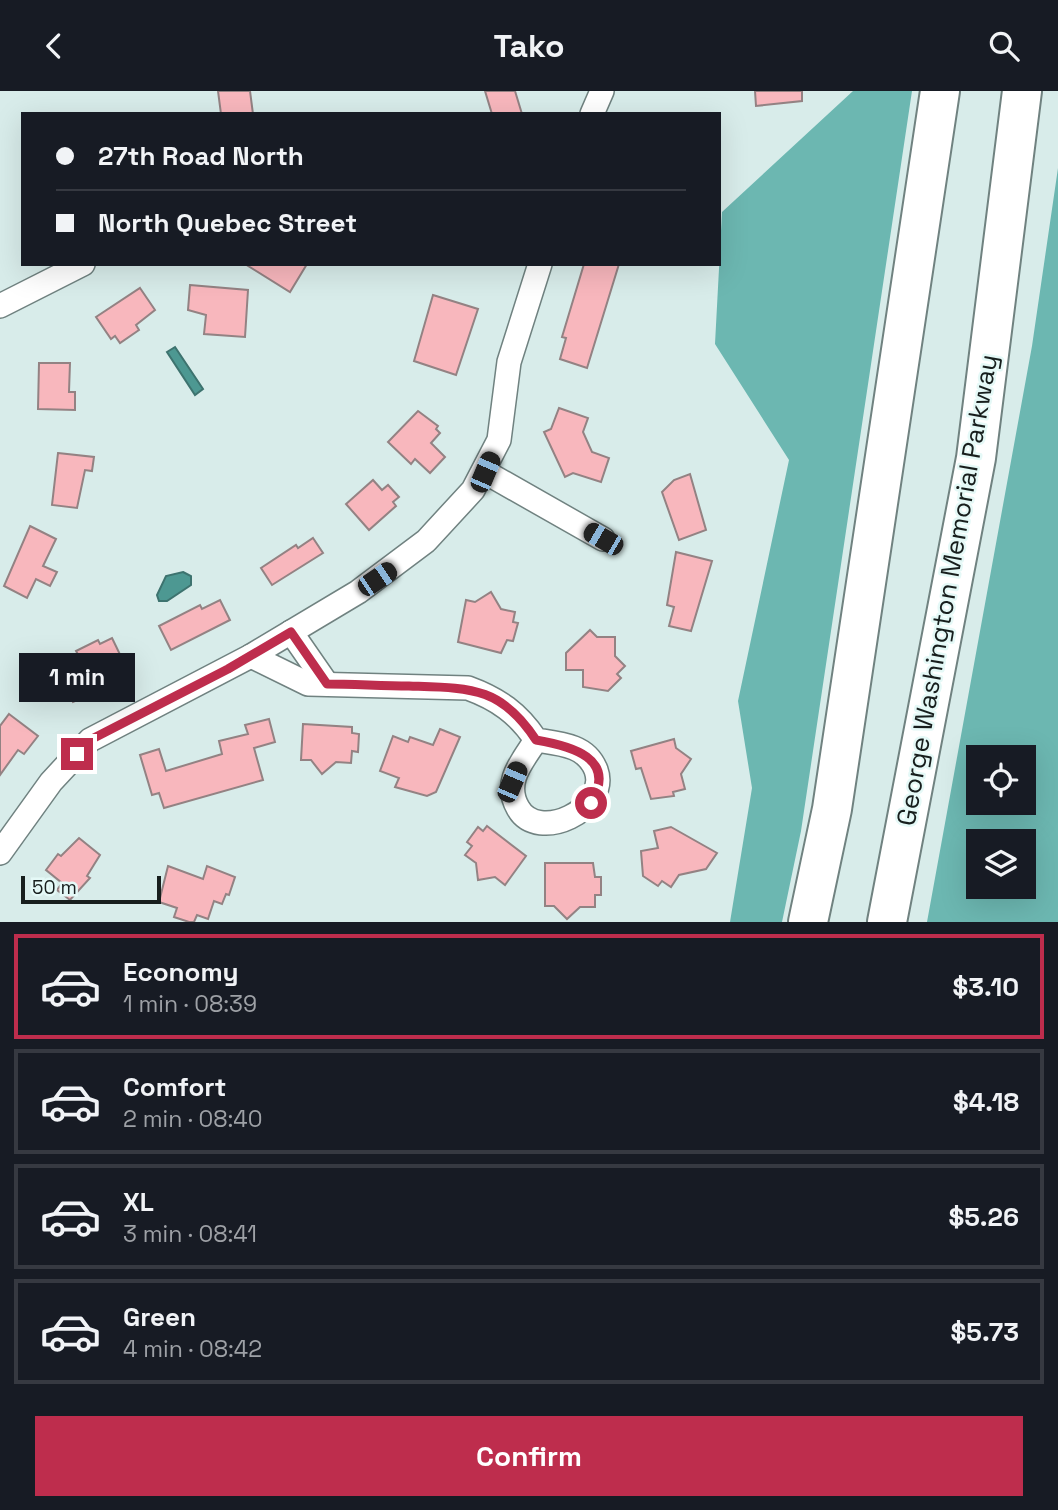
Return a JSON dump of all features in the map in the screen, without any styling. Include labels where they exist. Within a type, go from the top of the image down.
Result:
[{"type":"highway","points":[[808,922],[832,809],[940,91]]},
{"type":"highway","name":"George Washington Memorial Parkway","points":[[887,922],[975,458],[1022,91]]},
{"type":"street","points":[[593,112],[602,91]]},
{"type":"street","points":[[0,306],[79,266]]},
{"type":"street","points":[[0,853],[51,782],[90,740],[251,656],[358,592],[426,541],[473,490],[485,472],[499,440],[509,362],[539,266]]},
{"type":"street","points":[[485,472],[603,539]]},
{"type":"street","points":[[291,632],[327,684]]},
{"type":"street","points":[[251,656],[308,684],[468,688],[491,696],[521,717],[536,740]]},
{"type":"shaded area","points":[[853,91],[912,91],[801,831],[782,922],[730,922],[752,788],[738,701],[789,460],[715,344],[722,212]]},
{"type":"shaded area","points":[[1058,168],[1058,922],[927,922],[1032,346]]},
{"type":"shaded area","points":[[175,347],[203,389],[195,395],[167,352]]},
{"type":"shaded area","points":[[183,572],[191,576],[191,585],[167,601],[159,601],[157,595],[166,576]]},
{"type":"building","points":[[218,91],[250,91],[253,112],[221,112]]},
{"type":"building","points":[[485,91],[515,91],[521,112],[491,112]]},
{"type":"building","points":[[755,91],[802,91],[802,101],[756,106]]},
{"type":"building","points":[[248,266],[306,266],[290,292]]},
{"type":"building","points":[[583,266],[618,266],[587,368],[560,359],[566,338],[562,337]]},
{"type":"building","points":[[190,285],[248,290],[245,337],[204,334],[206,315],[188,310]]},
{"type":"building","points":[[140,288],[155,310],[136,325],[139,330],[120,343],[115,336],[111,339],[96,317]]},
{"type":"building","points":[[433,295],[478,309],[456,375],[414,361]]},
{"type":"building","points":[[39,363],[70,363],[69,392],[75,392],[75,410],[38,409]]},
{"type":"building","points":[[559,408],[588,418],[583,432],[592,452],[609,458],[601,482],[573,473],[565,477],[544,432],[551,429]]},
{"type":"building","points":[[418,411],[438,426],[436,429],[440,433],[431,443],[445,457],[430,473],[415,459],[411,464],[388,442]]},
{"type":"building","points":[[58,453],[94,457],[92,471],[85,470],[77,508],[52,505]]},
{"type":"building","points":[[690,474],[706,530],[679,540],[662,492],[674,480]]},
{"type":"building","points":[[373,480],[382,490],[388,485],[399,497],[393,502],[396,506],[369,530],[346,504]]},
{"type":"building","points":[[30,526],[56,539],[43,566],[57,572],[50,586],[36,579],[27,598],[4,586]]},
{"type":"building","points":[[313,538],[323,553],[272,585],[261,568],[296,545],[298,548]]},
{"type":"building","points":[[676,552],[712,561],[691,631],[669,626],[674,607],[667,605]]},
{"type":"building","points":[[491,592],[501,609],[515,612],[513,622],[518,623],[513,641],[507,640],[501,653],[458,642],[466,600],[475,602]]},
{"type":"building","points":[[220,600],[230,620],[171,650],[159,626],[200,605],[202,609]]},
{"type":"building","points":[[590,630],[597,637],[615,637],[615,656],[625,666],[617,674],[621,678],[608,691],[583,687],[583,670],[566,670],[566,653]]},
{"type":"building","points":[[112,638],[128,671],[124,673],[127,679],[73,702],[63,681],[69,678],[63,666],[80,658],[76,651],[98,640],[100,644]]},
{"type":"building","points":[[9,714],[38,736],[24,754],[18,750],[0,775],[0,726]]},
{"type":"building","points":[[269,719],[275,742],[254,748],[263,780],[164,808],[159,793],[152,795],[140,755],[159,749],[166,771],[222,754],[219,741],[248,734],[245,725]]},
{"type":"building","points":[[303,724],[352,727],[352,733],[359,734],[358,752],[352,751],[351,763],[336,762],[322,774],[311,760],[301,760]]},
{"type":"building","points":[[440,729],[460,737],[436,792],[427,796],[395,787],[399,778],[380,771],[393,736],[408,742],[410,737],[433,745]]},
{"type":"building","points":[[674,739],[676,748],[691,759],[681,774],[685,789],[673,792],[674,796],[651,799],[641,768],[636,769],[631,751]]},
{"type":"building","points":[[487,826],[526,856],[505,885],[495,877],[478,880],[476,863],[465,855],[472,846],[467,842],[478,827],[483,831]]},
{"type":"building","points":[[671,827],[717,853],[706,869],[679,875],[671,887],[662,881],[658,886],[643,876],[641,851],[658,848],[654,831]]},
{"type":"building","points":[[79,838],[100,855],[87,876],[90,878],[70,900],[57,890],[62,883],[46,870],[58,854],[61,856]]},
{"type":"building","points":[[545,863],[593,863],[595,877],[601,877],[601,895],[595,895],[595,907],[580,907],[567,919],[554,906],[545,906]]},
{"type":"building","points":[[168,866],[203,879],[207,866],[235,877],[229,895],[226,894],[222,904],[214,901],[208,919],[197,915],[194,922],[189,922],[174,917],[177,908],[159,902]]},
{"type":"route","points":[[77,754],[90,740],[228,669],[291,632],[327,684],[468,688],[491,696],[521,717],[536,740],[566,745],[585,754],[594,764],[599,779],[598,791],[591,803]]}]
